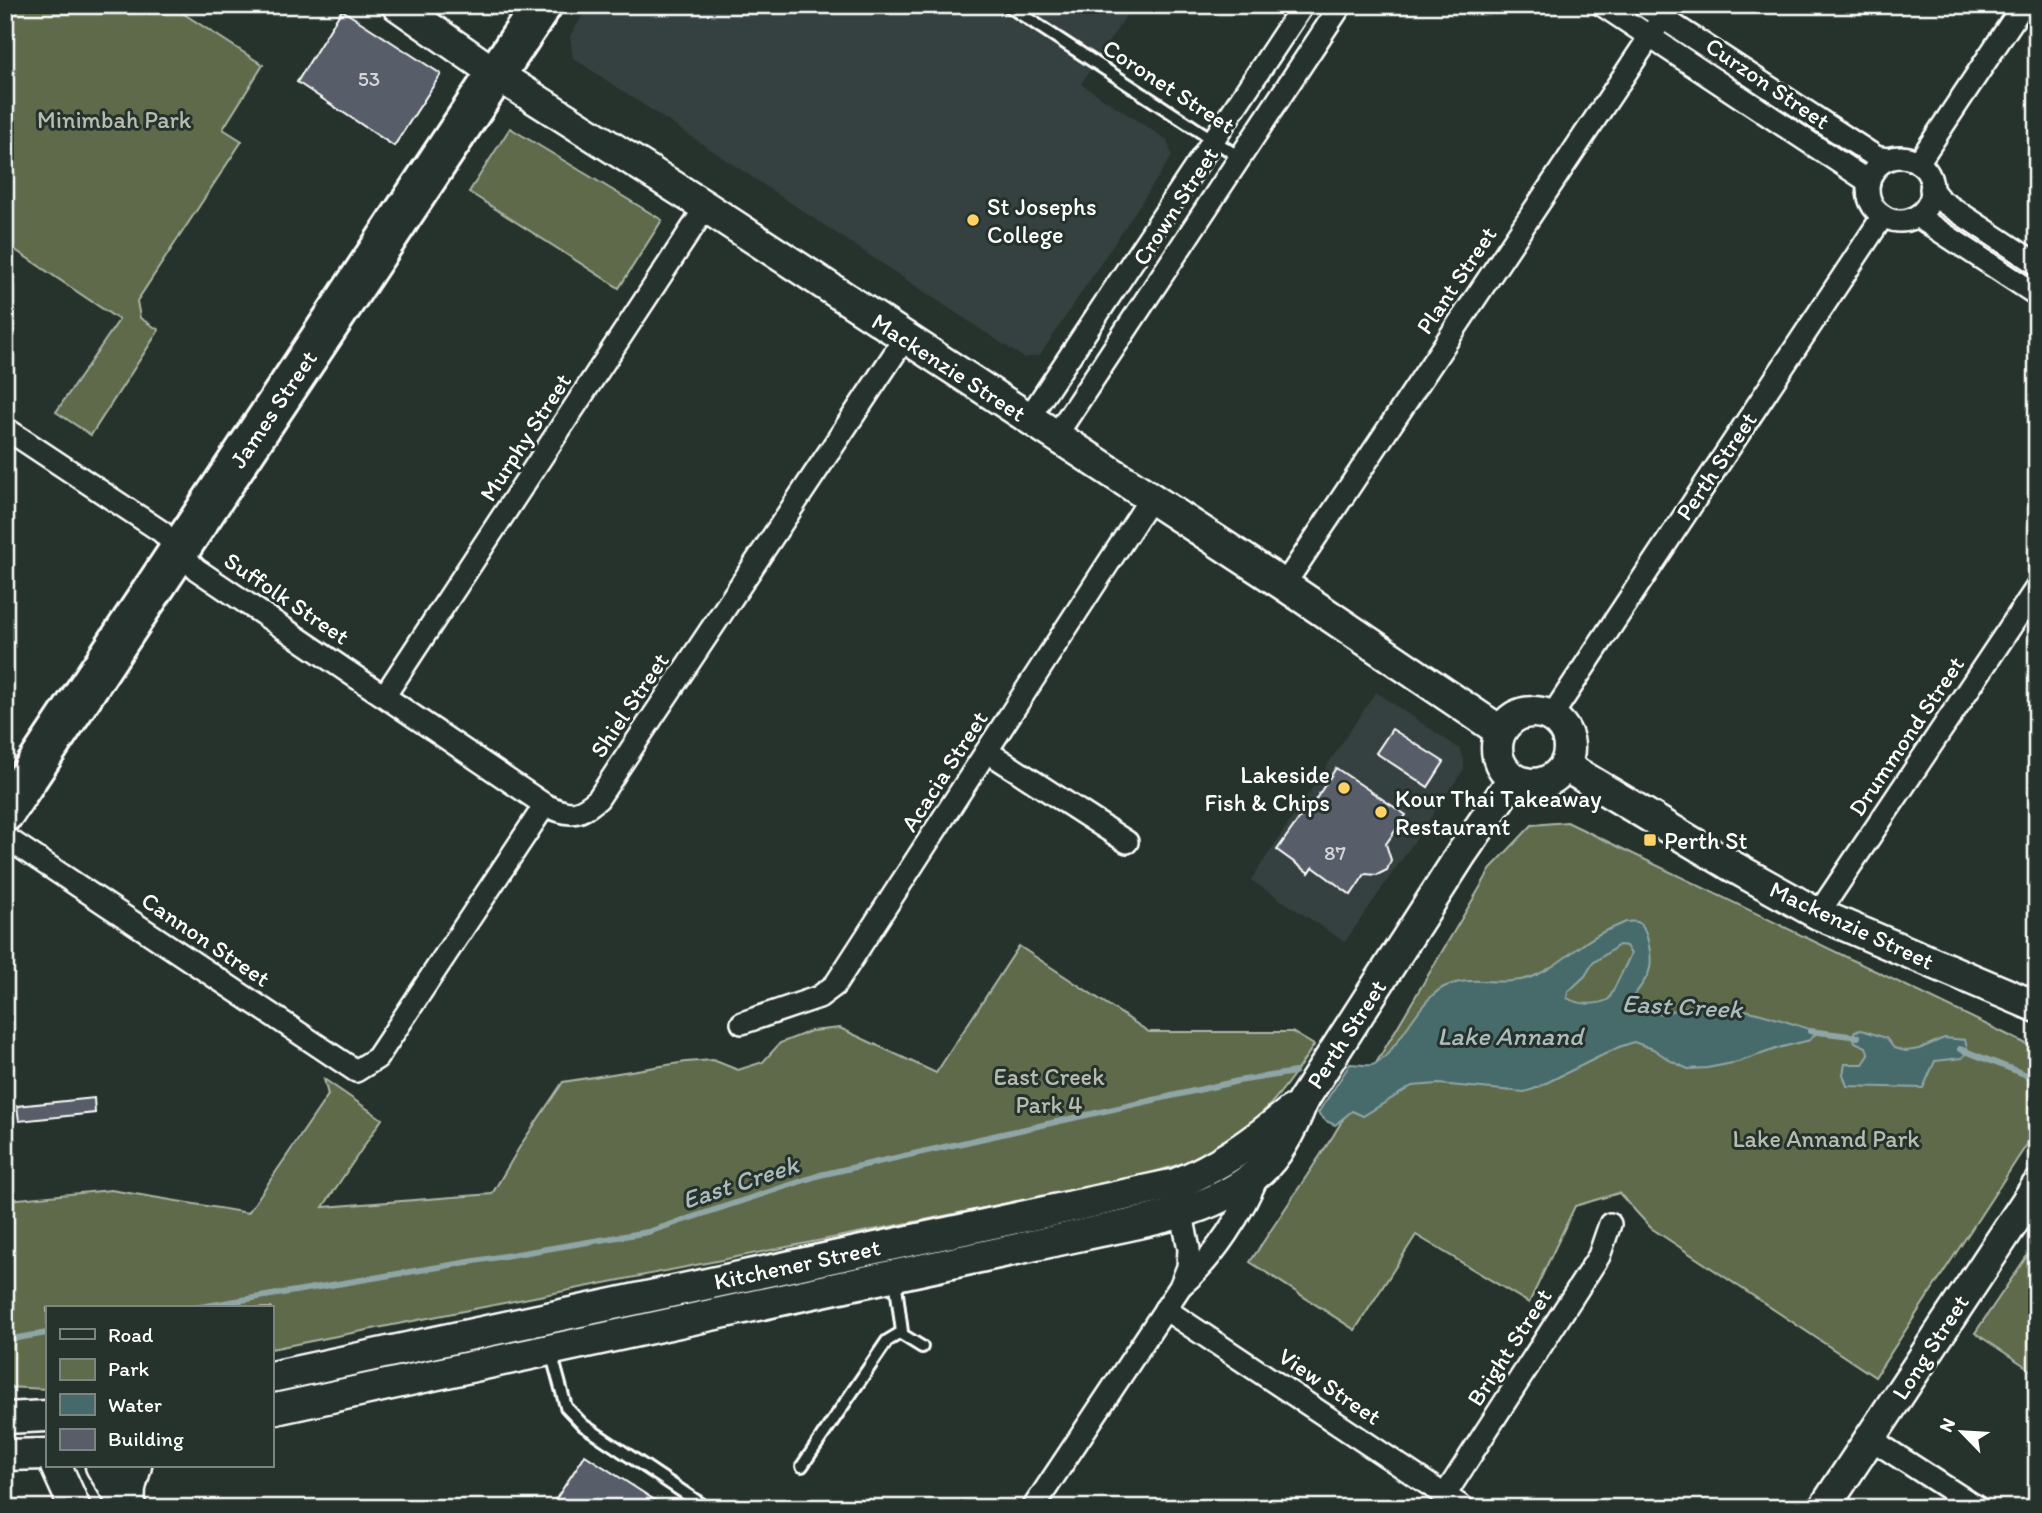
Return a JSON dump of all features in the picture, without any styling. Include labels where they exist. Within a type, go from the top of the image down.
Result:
[{"type":"highway","name":"James Street","points":[[5,812],[542,5]]},
{"type":"main road","name":"Mackenzie Street","points":[[397,5],[496,74],[706,207],[1283,585],[1500,731]]},
{"type":"main road","points":[[1533,712],[1551,717],[1563,728],[1568,743],[1569,751],[1564,766],[1553,778],[1537,785],[1513,779],[1499,763],[1497,742],[1500,731],[1506,723],[1523,713],[1533,712]]},
{"type":"main road","name":"Mackenzie Street","points":[[1564,766],[1818,914],[2037,1007]]},
{"type":"main road","name":"Perth Street","points":[[1260,1171],[1292,1127],[1302,1102],[1331,1056],[1513,779]]},
{"type":"main road","name":"Kitchener Street","points":[[273,1410],[894,1275],[1179,1198],[1302,1102]]},
{"type":"main road","name":"Kitchener Street","points":[[273,1377],[1179,1198],[1232,1191],[1260,1171]]},
{"type":"main road","name":"Long Street","points":[[1824,1508],[2037,1186]]},
{"type":"main road","points":[[379,1354],[385,1385]]},
{"type":"main road","points":[[5,1418],[46,1416]]},
{"type":"main road","points":[[8,1457],[46,1454]]},
{"type":"main road","points":[[57,1468],[75,1508]]},
{"type":"main road","points":[[103,1468],[128,1508]]},
{"type":"main road","points":[[128,1508],[135,1468]]},
{"type":"street","name":"Crown Street","points":[[1028,419],[1303,5]]},
{"type":"street","name":"Crown Street","points":[[1055,437],[1341,5]]},
{"type":"street","name":"Curzon Street","points":[[1602,5],[1662,20],[1876,157],[1888,159]]},
{"type":"street","name":"Curzon Street","points":[[1643,5],[1869,182]]},
{"type":"street","points":[[1918,163],[2023,5]]},
{"type":"street","name":"Plant Street","points":[[1283,585],[1662,20]]},
{"type":"street","points":[[1931,189],[1924,209],[1917,216],[1902,221],[1882,216],[1870,200],[1869,182],[1872,172],[1888,159],[1899,157],[1918,163],[1925,170],[1931,189],[1940,200],[2037,264]]},
{"type":"street","name":"Murphy Street","points":[[385,695],[706,207]]},
{"type":"street","name":"Perth Street","points":[[1551,717],[1882,216]]},
{"type":"street","points":[[1917,216],[2037,295]]},
{"type":"street","name":"Shiel Street","points":[[545,805],[566,814],[584,811],[598,799],[905,338]]},
{"type":"street","name":"Suffolk Street","points":[[5,428],[162,532],[196,569],[545,805]]},
{"type":"street","name":"Acacia Street","points":[[742,1023],[819,997],[835,985],[1150,499]]},
{"type":"street","name":"Drummond Street","points":[[1818,914],[2037,587]]},
{"type":"street","points":[[988,752],[1127,842]]},
{"type":"street","name":"Cannon Street","points":[[5,837],[356,1071],[377,1058],[545,805]]},
{"type":"street","name":"Perth Street","points":[[1180,1287],[1202,1269],[1250,1195],[1260,1171]]},
{"type":"street","name":"Perth Street","points":[[1033,1508],[1180,1287],[1188,1266],[1189,1248],[1179,1198]]},
{"type":"street","name":"Bright Street","points":[[1445,1495],[1599,1256],[1610,1224]]},
{"type":"street","name":"View Street","points":[[1165,1308],[1464,1508]]},
{"type":"street","points":[[1871,1439],[1978,1508]]},
{"type":"lane","name":"Coronet Street","points":[[1007,5],[1238,157]]},
{"type":"lane","points":[[894,1275],[901,1334],[922,1348]]},
{"type":"lane","points":[[802,1466],[887,1341],[901,1334]]},
{"type":"lane","points":[[551,1349],[566,1407],[583,1425],[707,1508]]},
{"type":"shaded area","name":"St Josephs College","points":[[589,5],[1133,5],[1081,84],[1167,140],[1172,156],[1040,355],[1024,358],[573,58],[570,36]]},
{"type":"shaded area","points":[[1376,692],[1460,749],[1464,769],[1345,942],[1251,880]]},
{"type":"green space","name":"Minimbah Park","points":[[17,5],[170,5],[263,65],[223,129],[242,141],[137,301],[140,318],[159,330],[91,435],[56,412],[119,320],[5,243],[5,23]]},
{"type":"green space","points":[[510,128],[662,220],[619,288],[469,192]]},
{"type":"green space","name":"Lake Annand Park","points":[[1567,822],[2037,1049],[2037,1129],[1875,1377],[1651,1228],[1619,1193],[1575,1206],[1529,1303],[1416,1235],[1355,1330],[1250,1262],[1333,1136],[1492,867],[1532,825]]},
{"type":"green space","name":"East Creek Park 4","points":[[1019,946],[1149,1032],[1292,1032],[1314,1045],[1269,1106],[1226,1143],[1200,1157],[1131,1179],[273,1349],[273,1306],[46,1306],[46,1389],[5,1387],[5,1129],[8,1129],[8,1200],[111,1190],[248,1213],[328,1095],[324,1079],[382,1119],[323,1207],[492,1194],[563,1082],[713,1060],[738,1070],[763,1062],[780,1043],[811,1031],[840,1028],[936,1073]]},
{"type":"green space","points":[[2037,1241],[2037,1374],[1975,1333]]},
{"type":"water","name":"Lake Annand","points":[[1626,922],[1637,922],[1641,925],[1650,950],[1649,972],[1633,997],[1634,1006],[1661,1014],[1701,1005],[1731,1007],[1817,1032],[1810,1040],[1738,1062],[1707,1068],[1688,1069],[1653,1049],[1634,1042],[1524,1092],[1439,1084],[1412,1086],[1363,1116],[1352,1111],[1335,1125],[1318,1113],[1350,1064],[1372,1065],[1381,1060],[1424,1004],[1444,987],[1465,981],[1529,978],[1548,969],[1592,938]],"holes":[[[1619,945],[1626,946],[1631,954],[1609,999],[1588,1004],[1567,998],[1568,992],[1585,976],[1593,963]]]},
{"type":"water","points":[[1862,1030],[1886,1038],[1894,1048],[1906,1051],[1919,1049],[1944,1038],[1965,1040],[1968,1051],[1962,1058],[1935,1061],[1923,1088],[1847,1086],[1843,1074],[1845,1064],[1863,1064],[1869,1055],[1866,1047],[1855,1042],[1853,1036],[1855,1031]]},
{"type":"building","points":[[342,10],[441,74],[394,146],[297,82]]},
{"type":"building","points":[[1392,729],[1444,762],[1428,787],[1376,753]]},
{"type":"building","points":[[1336,768],[1406,815],[1386,844],[1391,860],[1387,870],[1377,875],[1365,874],[1351,895],[1313,867],[1309,873],[1277,850],[1308,806],[1310,808]]},
{"type":"building","points":[[94,1098],[95,1113],[19,1121],[17,1106]]},
{"type":"building","points":[[585,1455],[667,1508],[550,1508]]},
{"type":"waterway","name":"East Creek","points":[[1810,1031],[1858,1037]]},
{"type":"waterway","name":"East Creek","points":[[1960,1049],[2037,1079]]},
{"type":"waterway","name":"East Creek","points":[[206,1306],[648,1232],[820,1175],[1238,1081],[1295,1072]]},
{"type":"waterway","name":"East Creek","points":[[5,1340],[46,1333]]},
{"type":"place","name":"St Josephs College","points":[[973,220]]},
{"type":"place","name":"Lakeside Fish & Chips","points":[[1344,788]]},
{"type":"place","name":"Kour Thai Takeaway Restaurant","points":[[1381,812]]},
{"type":"place","name":"Perth St","points":[[1650,840]]}]
